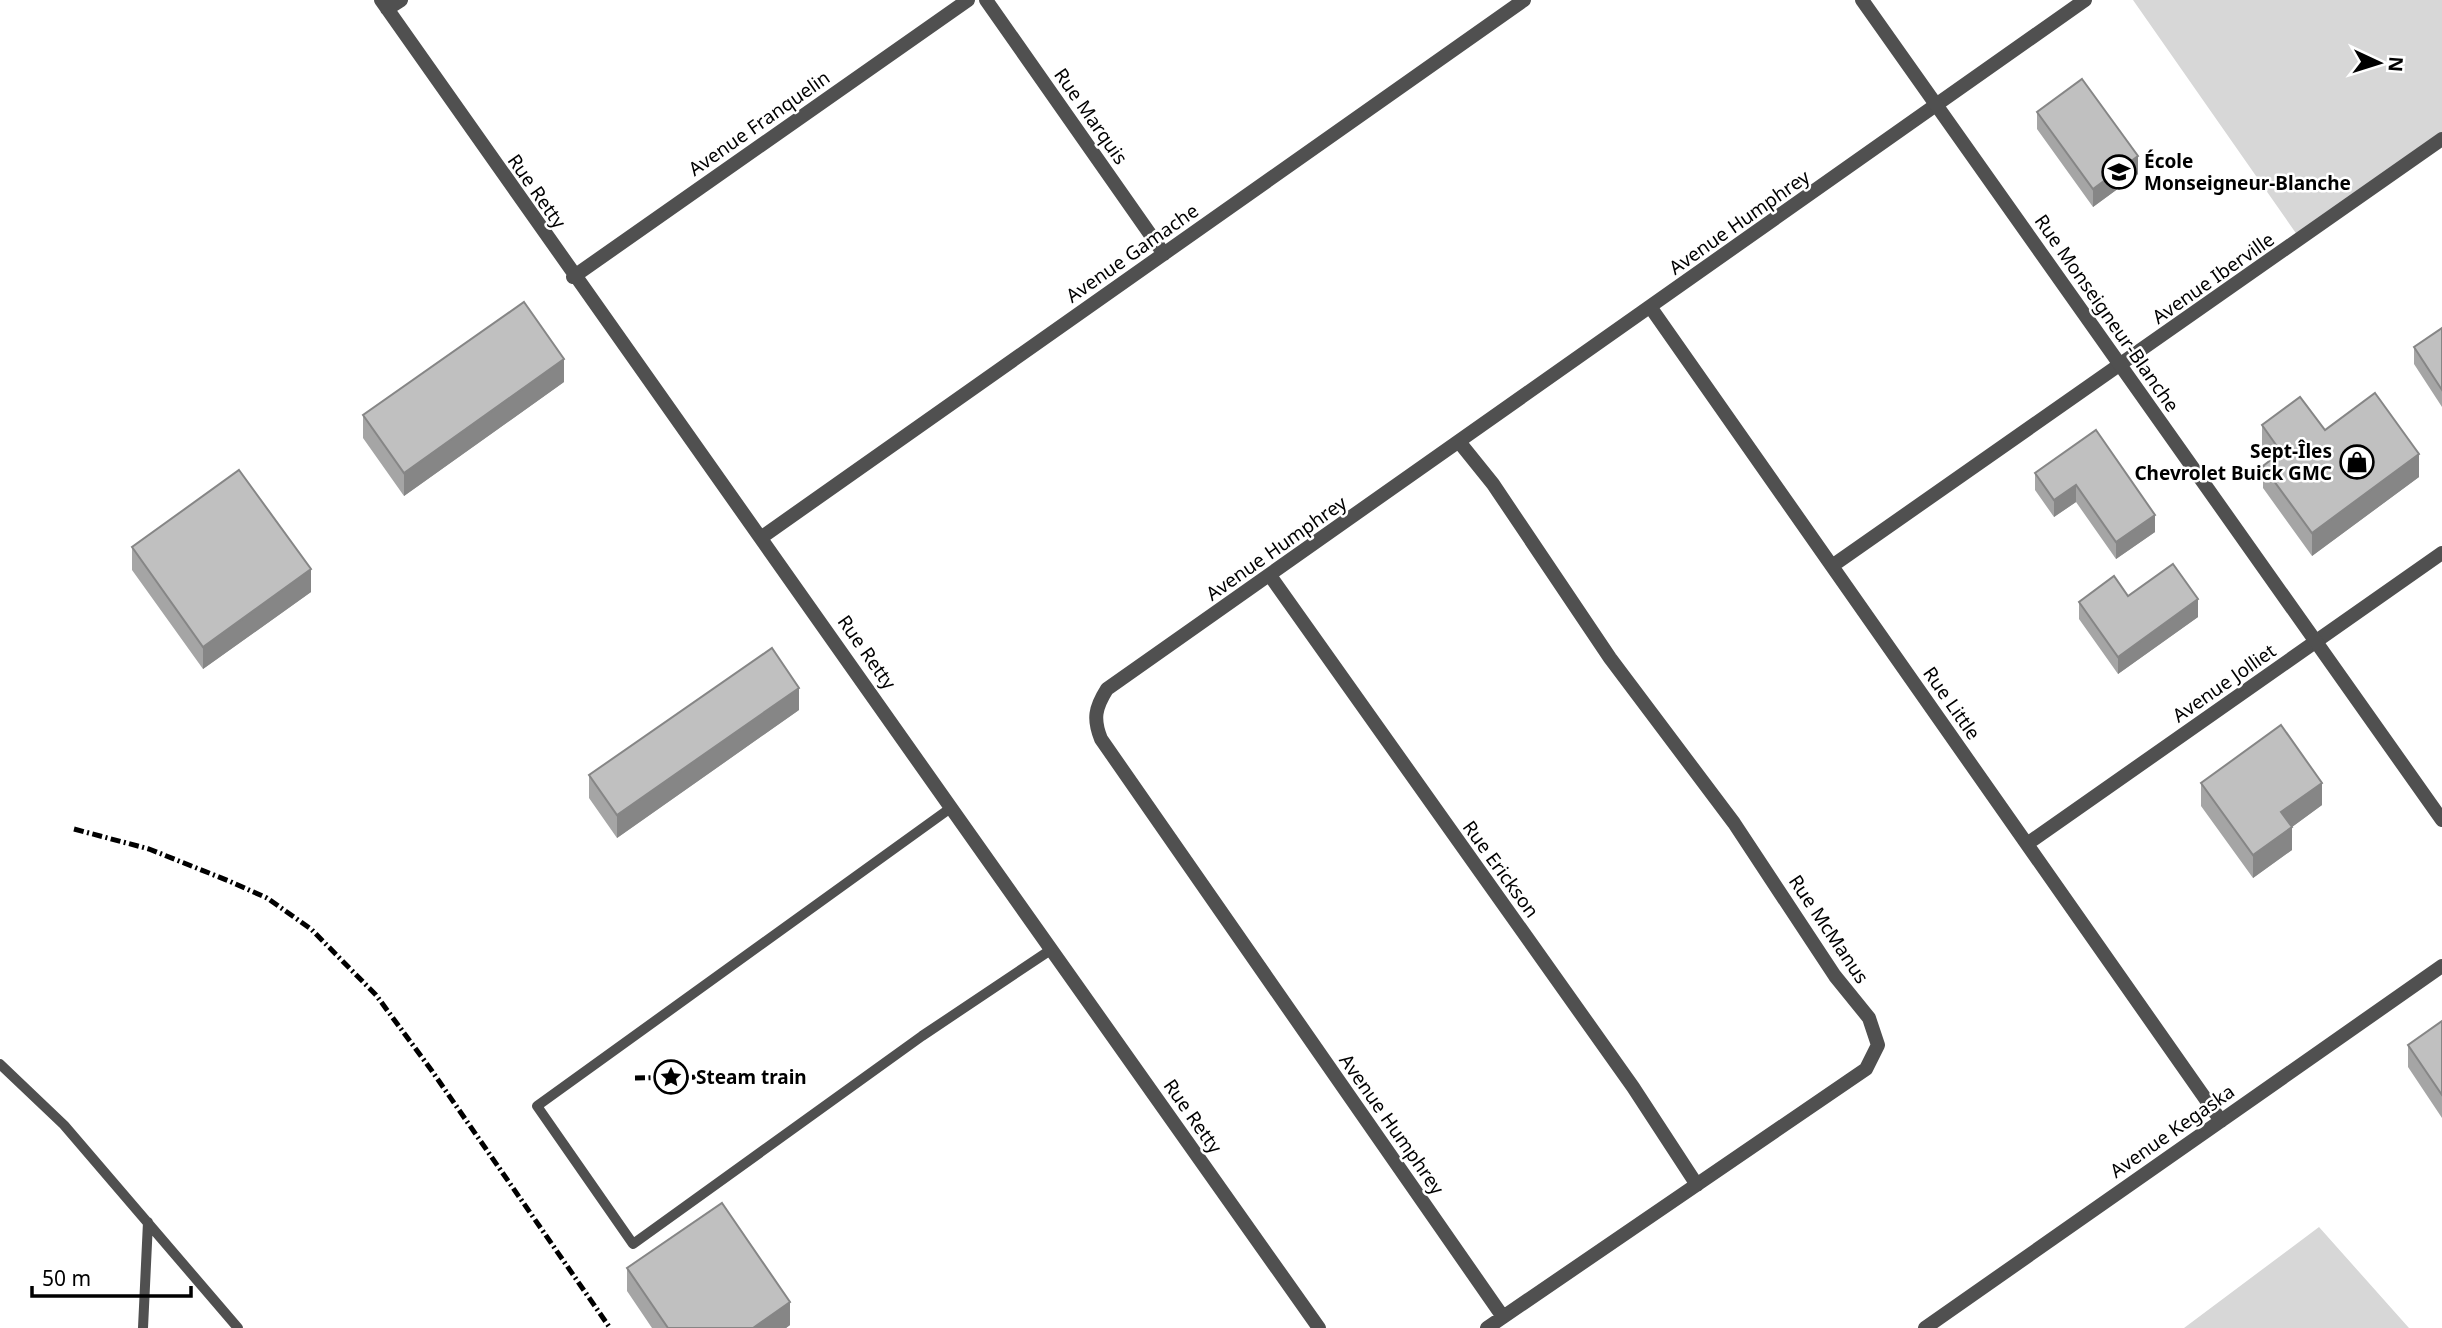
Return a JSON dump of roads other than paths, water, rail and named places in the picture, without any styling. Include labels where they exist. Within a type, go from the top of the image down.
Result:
[{"type":"street","points":[[384,5],[401,0]]},
{"type":"street","name":"Avenue Franquelin","points":[[573,277],[968,0]]},
{"type":"street","name":"Rue Marquis","points":[[986,0],[1164,254]]},
{"type":"street","name":"Avenue Gamache","points":[[762,537],[1524,0]]},
{"type":"street","name":"Rue Monseigneur-Blanche","points":[[1862,0],[2442,820]]},
{"type":"street","name":"Avenue Humphrey","points":[[1503,1317],[1101,740],[1094,719],[1107,689],[1270,577],[2085,0]]},
{"type":"street","name":"Rue Retty","points":[[384,5],[573,277],[762,537],[1319,1328]]},
{"type":"street","name":"Avenue Iberville","points":[[1832,566],[2442,139]]},
{"type":"street","name":"Rue Little","points":[[1651,308],[2221,1121]]},
{"type":"street","name":"Rue McManus","points":[[1460,443],[1493,484],[1610,658],[1734,823],[1835,976],[1869,1018],[1878,1045],[1866,1069],[1488,1328]]},
{"type":"street","name":"Avenue Jolliet","points":[[2027,844],[2442,553]]},
{"type":"street","name":"Rue Erickson","points":[[1270,577],[1633,1087],[1697,1185]]},
{"type":"street","name":"Avenue Kegaska","points":[[1925,1328],[2442,966]]},
{"type":"lane","points":[[952,807],[537,1105],[633,1244],[922,1035],[1052,949]]},
{"type":"lane","points":[[0,1064],[64,1125],[238,1328]]},
{"type":"lane","points":[[143,1328],[148,1222]]},
{"type":"railway","points":[[74,829],[149,849],[229,881],[267,898],[311,929],[376,995],[432,1071],[610,1328]]},
{"type":"railway","points":[[635,1078],[701,1077]]},
{"type":"place","name":"École Monseigneur-Blanche","points":[[2119,172]]},
{"type":"place","name":"Sept-Îles Chevrolet Buick GMC","points":[[2357,462]]},
{"type":"place","name":"Steam train","points":[[671,1077]]}]
